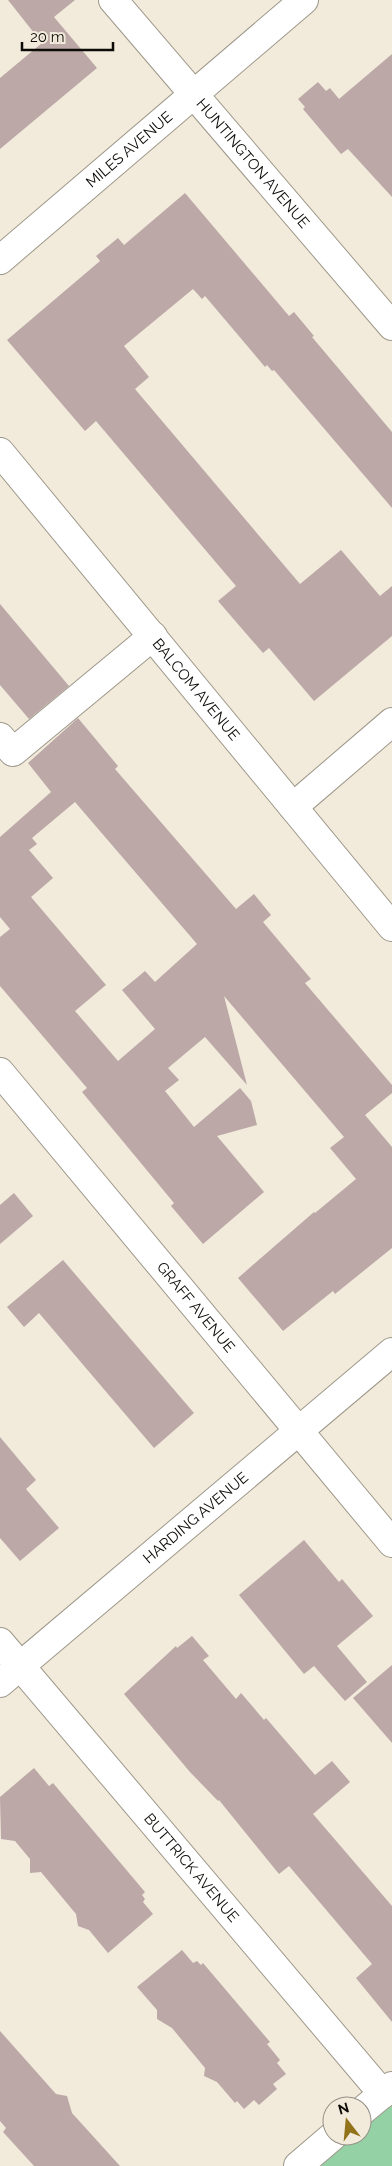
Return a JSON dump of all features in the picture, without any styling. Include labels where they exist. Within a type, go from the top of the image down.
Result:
[{"type":"street","name":"HUNTINGTON AVENUE","points":[[113,0],[392,326]]},
{"type":"street","name":"MILES AVENUE","points":[[0,260],[304,0]]},
{"type":"street","name":"BALCOM AVENUE","points":[[0,452],[392,927]]},
{"type":"street","points":[[0,736],[13,752],[152,636]]},
{"type":"street","points":[[293,807],[392,722]]},
{"type":"street","name":"GRAFF AVENUE","points":[[0,1072],[392,1543]]},
{"type":"street","name":"HARDING AVENUE","points":[[10,1675],[392,1352]]},
{"type":"street","name":"BUTTRICK AVENUE","points":[[0,1642],[10,1675],[387,2090]]},
{"type":"street","points":[[372,2103],[387,2090]]},
{"type":"street","points":[[298,2166],[322,2145]]},
{"type":"green space","points":[[392,2100],[392,2166],[313,2166],[337,2146],[372,2146],[372,2117]]},
{"type":"building","points":[[8,0],[75,0],[54,17],[97,68],[0,149],[0,78],[42,43]]},
{"type":"building","points":[[392,54],[392,197],[348,149],[341,154],[303,109],[305,107],[298,99],[318,82],[326,91],[330,88],[339,99]]},
{"type":"building","points":[[185,193],[289,316],[294,312],[314,336],[312,337],[392,432],[392,508],[274,370],[272,371],[267,365],[265,367],[205,296],[202,299],[193,289],[124,346],[149,377],[135,389],[300,584],[341,550],[380,596],[392,586],[392,636],[314,701],[269,648],[263,653],[218,601],[236,586],[96,421],[85,431],[7,340],[100,261],[96,256],[118,238],[124,245]]},
{"type":"building","points":[[0,604],[69,686],[29,719],[0,685]]},
{"type":"building","points":[[78,718],[118,766],[115,769],[236,909],[254,894],[271,915],[263,922],[311,979],[305,983],[392,1085],[392,1093],[365,1115],[392,1147],[392,1248],[335,1294],[333,1291],[283,1331],[238,1278],[314,1212],[356,1179],[330,1148],[344,1137],[224,996],[247,1085],[205,1037],[168,1068],[179,1080],[165,1091],[194,1127],[240,1088],[251,1101],[257,1125],[217,1136],[264,1192],[203,1244],[171,1206],[174,1203],[82,1092],[87,1088],[0,986],[0,937],[10,929],[0,917],[0,837],[51,792],[28,763]],"holes":[[[75,802],[197,944],[155,982],[145,971],[122,990],[155,1029],[118,1061],[75,1011],[106,985],[31,897],[53,878],[29,850],[37,844],[32,838]]]},
{"type":"building","points":[[14,1193],[33,1216],[0,1244],[0,1205]]},
{"type":"building","points":[[63,1260],[194,1413],[154,1448],[39,1313],[24,1327],[7,1307]]},
{"type":"building","points":[[0,1437],[36,1480],[26,1489],[59,1528],[20,1561],[0,1538]]},
{"type":"building","points":[[304,1540],[339,1582],[342,1579],[373,1616],[337,1646],[367,1682],[345,1701],[314,1666],[304,1674],[239,1595]]},
{"type":"building","points":[[192,1636],[209,1656],[203,1660],[236,1699],[241,1693],[264,1720],[266,1718],[315,1775],[332,1761],[350,1782],[313,1814],[392,1906],[392,2022],[356,1978],[372,1964],[289,1866],[279,1874],[219,1800],[190,1772],[124,1694],[176,1646],[177,1648]]},
{"type":"building","points":[[392,1665],[392,1743],[353,1698]]},
{"type":"building","points":[[34,1768],[49,1786],[53,1783],[145,1892],[142,1895],[145,1899],[143,1902],[153,1914],[108,1953],[89,1930],[78,1926],[76,1914],[41,1872],[30,1873],[30,1859],[15,1841],[1,1839],[0,1797]]},
{"type":"building","points":[[182,1950],[193,1963],[197,1961],[201,1965],[203,1963],[270,2042],[267,2044],[280,2060],[277,2063],[286,2074],[273,2084],[277,2089],[259,2105],[254,2100],[244,2109],[237,2101],[235,2103],[217,2082],[204,2076],[205,2068],[172,2028],[157,2019],[157,2010],[137,1987]]},
{"type":"building","points":[[0,2031],[56,2094],[67,2096],[72,2113],[120,2166],[34,2166],[3,2132],[6,2128],[0,2121]]}]
